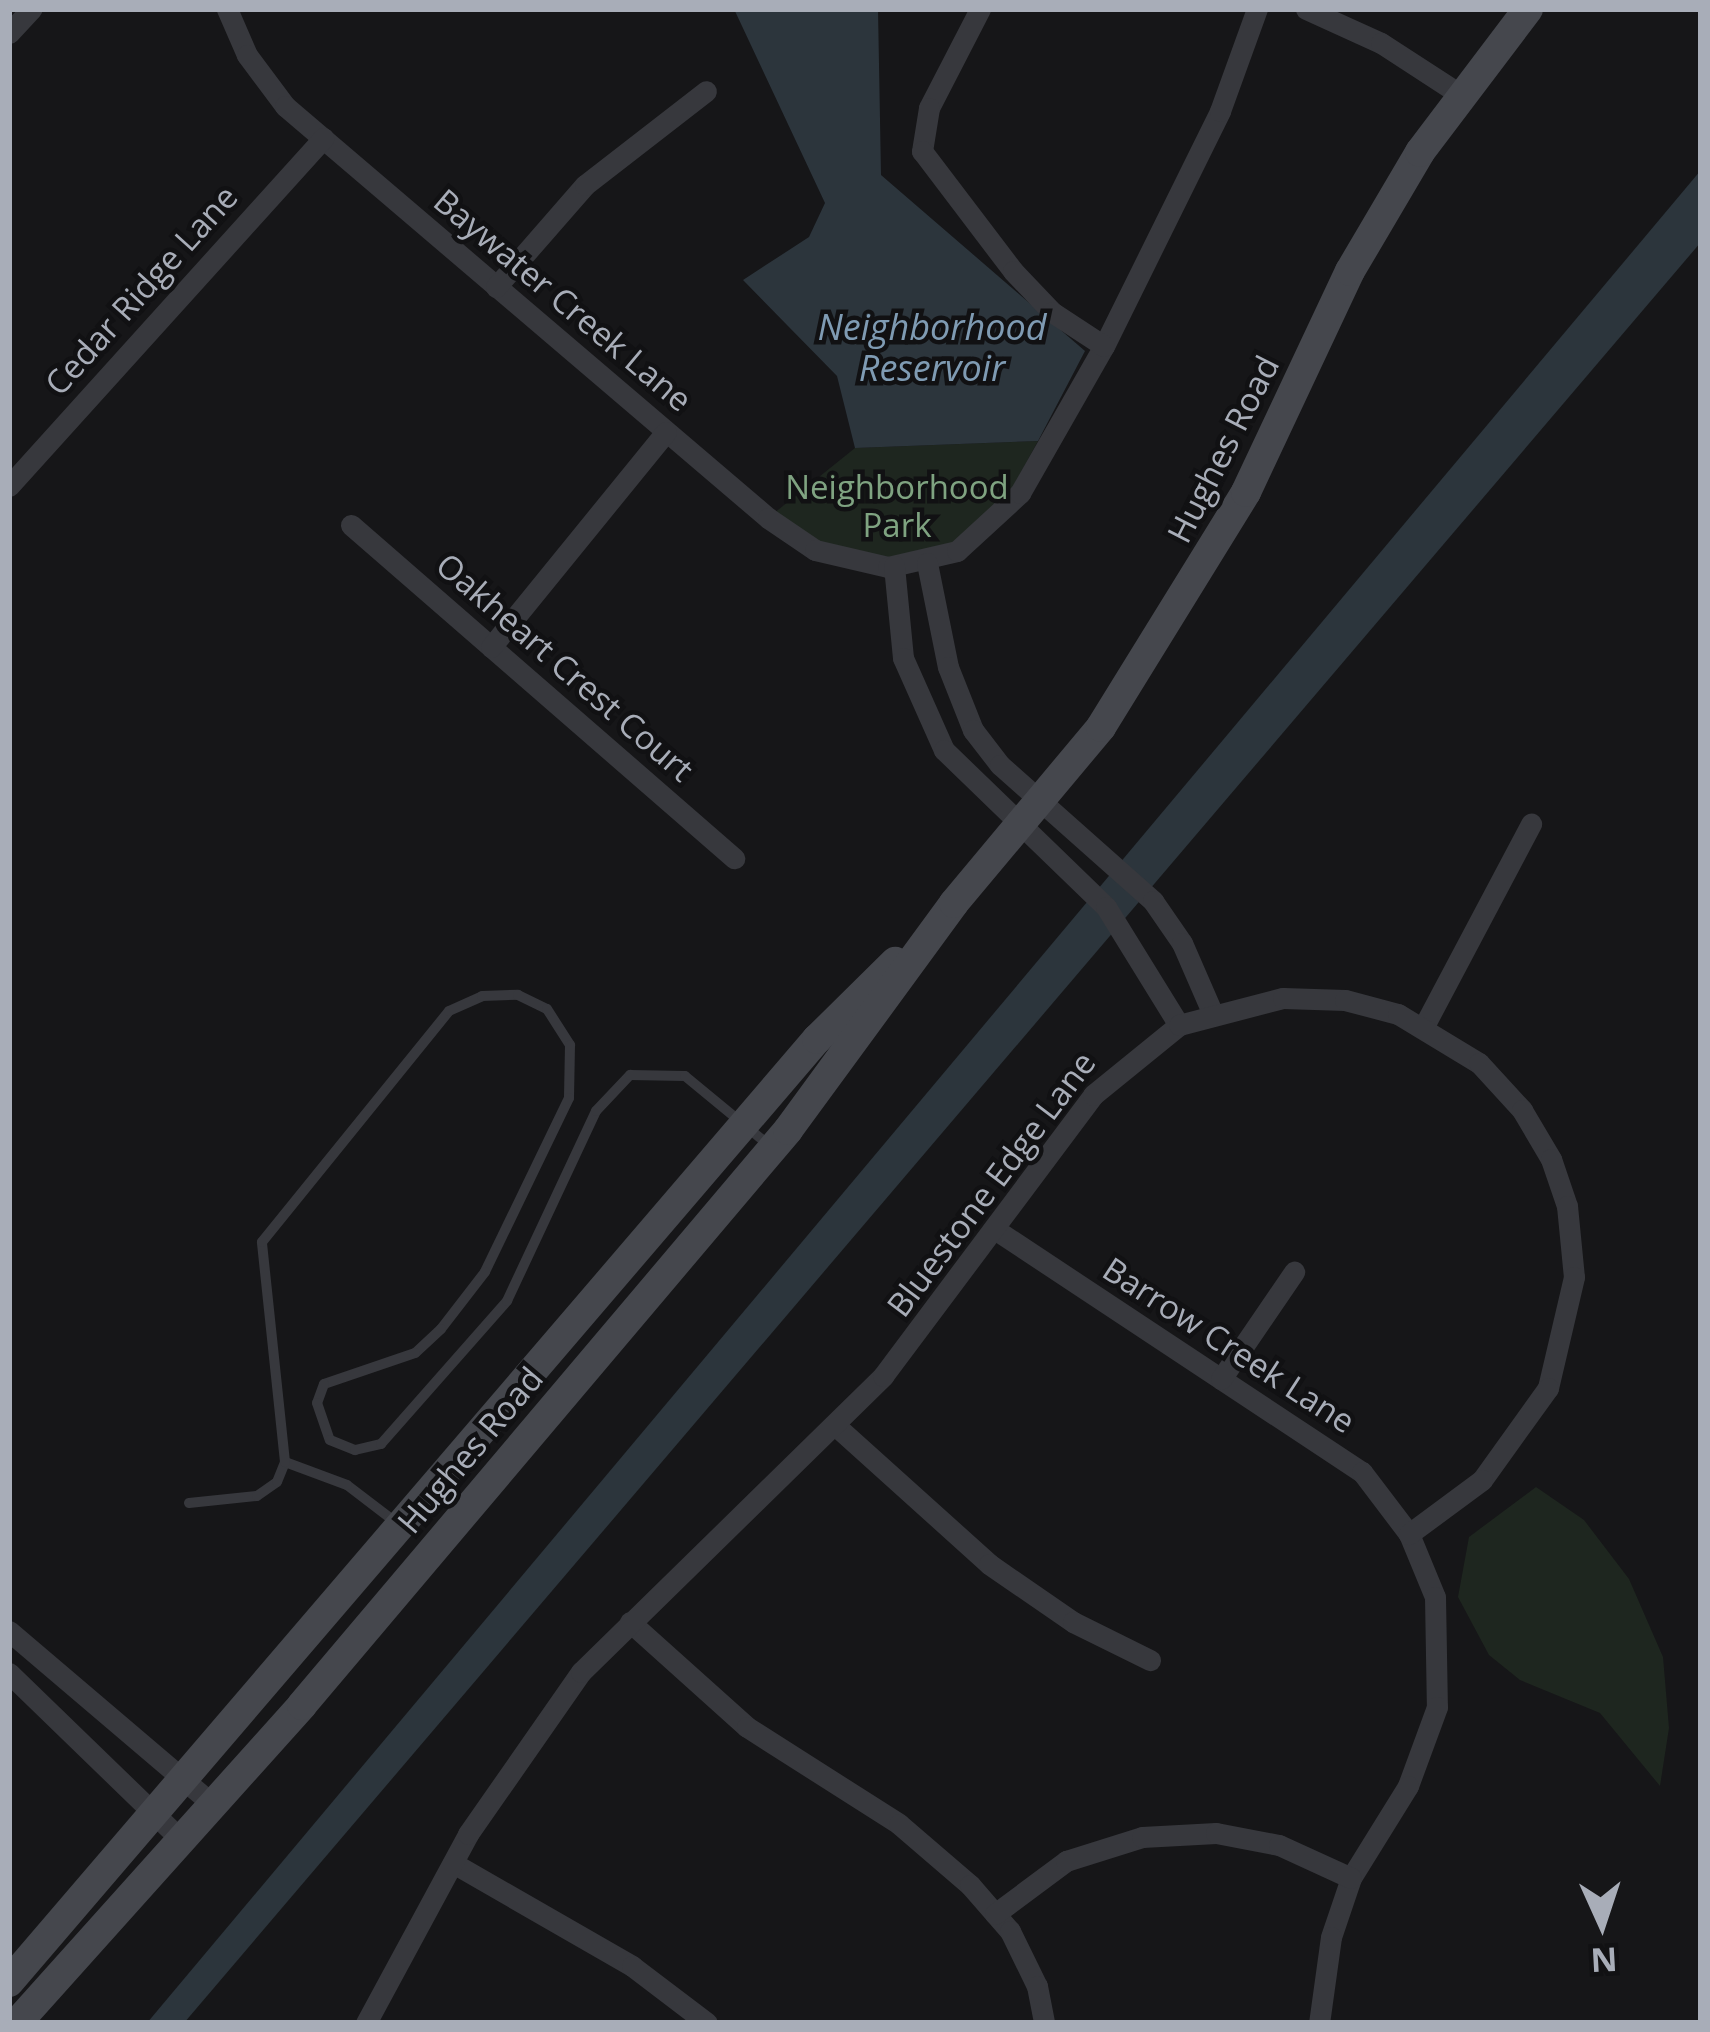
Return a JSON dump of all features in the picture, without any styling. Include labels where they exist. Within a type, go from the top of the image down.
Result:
[{"type":"main road","name":"Hughes Road","points":[[17,2023],[212,1804],[772,1148],[954,903],[1100,727],[1181,608],[1350,272],[1458,93],[1528,9]]},
{"type":"main road","name":"Hughes Road","points":[[9,1982],[745,1124],[954,903]]},
{"type":"street","points":[[9,33],[31,9]]},
{"type":"street","name":"Baywater Creek Lane","points":[[227,9],[267,84],[322,138],[796,540],[832,557],[910,565]]},
{"type":"street","points":[[980,9],[929,108],[922,151],[1013,271],[1052,312],[1104,346]]},
{"type":"street","points":[[910,565],[991,527],[1019,493],[1104,346],[1220,111],[1257,9]]},
{"type":"street","points":[[1306,9],[1381,43],[1458,93]]},
{"type":"street","points":[[496,286],[586,184],[706,92]]},
{"type":"street","name":"Cedar Ridge Lane","points":[[9,486],[322,138]]},
{"type":"street","points":[[491,647],[666,432]]},
{"type":"street","name":"Oakheart Crest Court","points":[[351,525],[734,858]]},
{"type":"street","points":[[910,565],[957,699],[1000,765],[1153,901],[1182,943],[1212,1012]]},
{"type":"street","points":[[910,565],[903,658],[923,715],[977,788],[1106,907],[1179,1024]]},
{"type":"street","points":[[1424,1026],[1531,824]]},
{"type":"street","name":"Bluestone Edge Lane","points":[[366,2023],[453,1863],[554,1708],[630,1622],[836,1426],[941,1307],[1093,1095],[1179,1024],[1250,1001],[1318,998],[1424,1026],[1479,1063],[1538,1134],[1567,1206],[1574,1277],[1563,1346],[1535,1412],[1483,1480],[1409,1534]]},
{"type":"street","name":"Barrow Creek Lane","points":[[996,1230],[1362,1472],[1409,1534],[1435,1597],[1437,1707],[1408,1786],[1352,1878],[1331,1936],[1319,2023]]},
{"type":"street","points":[[1221,1379],[1294,1272]]},
{"type":"street","points":[[836,1426],[989,1564],[1073,1622],[1150,1660]]},
{"type":"street","points":[[630,1622],[748,1727],[899,1823],[995,1914],[1037,1986],[1044,2023]]},
{"type":"street","points":[[9,1631],[212,1804]]},
{"type":"street","points":[[9,1673],[180,1839]]},
{"type":"street","points":[[995,1914],[1066,1861],[1142,1837],[1216,1833],[1258,1841],[1352,1878]]},
{"type":"street","points":[[453,1863],[632,1966],[707,2023]]},
{"type":"lane","points":[[189,1503],[257,1496],[278,1482],[285,1462],[262,1242],[449,1011],[500,995],[547,1009],[570,1045],[569,1098],[485,1273],[441,1329],[415,1353],[324,1384],[320,1423],[330,1439],[355,1450],[381,1444],[412,1415],[507,1301],[596,1111],[630,1076],[685,1076],[772,1148]]},
{"type":"lane","points":[[285,1462],[347,1485],[400,1526]]},
{"type":"green space","name":"Neighborhood Park","points":[[1038,441],[991,527],[909,566],[832,557],[768,518],[855,448]]},
{"type":"green space","points":[[1536,1487],[1584,1520],[1629,1579],[1663,1657],[1669,1728],[1660,1786],[1600,1713],[1520,1680],[1489,1655],[1458,1597],[1469,1537]]},
{"type":"water","name":"Neighborhood Reservoir","points":[[734,9],[878,9],[881,175],[1085,351],[1038,441],[855,448],[837,376],[743,280],[809,237],[825,203]]},
{"type":"water","points":[[1701,170],[1701,242],[184,2023],[147,2023]]}]
